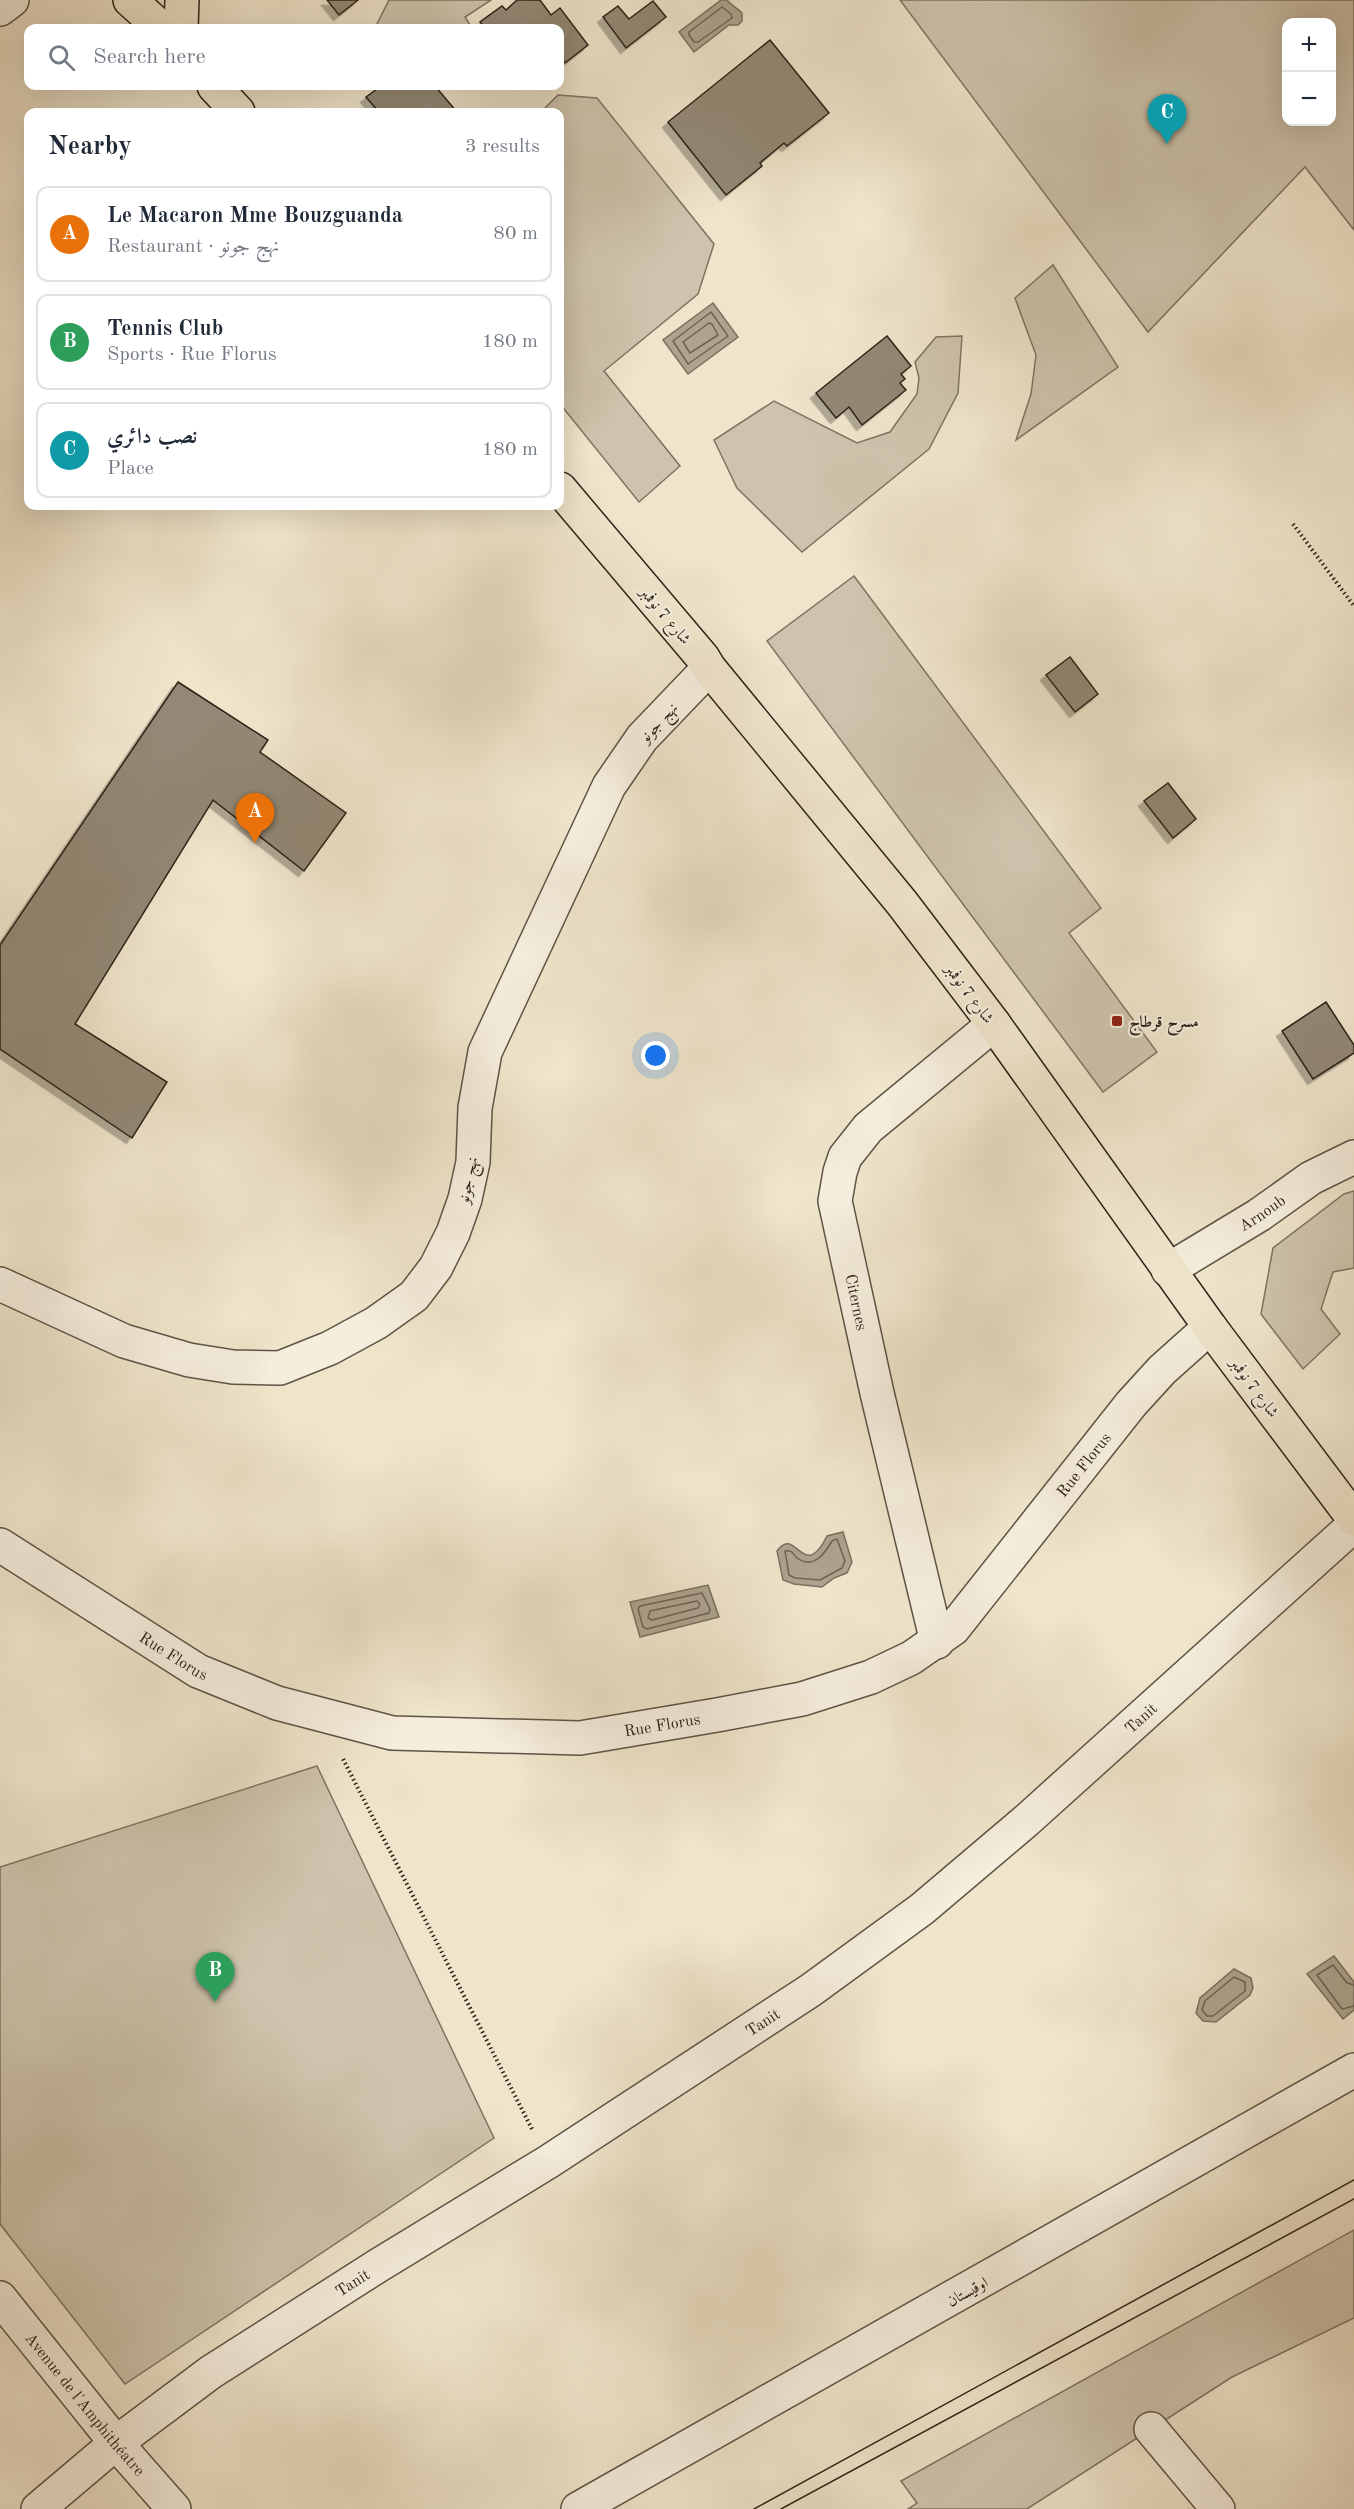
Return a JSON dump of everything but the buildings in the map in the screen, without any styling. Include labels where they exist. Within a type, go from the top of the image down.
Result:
[{"type":"main road","points":[[130,0],[157,24]]},
{"type":"main road","points":[[181,24],[182,0]]},
{"type":"main road","points":[[218,90],[234,108]]},
{"type":"main road","name":"شارع 7 نوفمبر","points":[[564,494],[703,658],[902,903],[994,1024],[1168,1270],[1354,1519]]},
{"type":"street","points":[[0,9],[12,0]]},
{"type":"street","name":"نهج جونو","points":[[0,1284],[124,1341],[189,1360],[233,1368],[280,1368],[330,1348],[376,1323],[414,1296],[436,1267],[453,1233],[465,1199],[473,1162],[475,1108],[485,1052],[609,786],[642,738],[709,668]]},
{"type":"street","name":"Citernes","points":[[937,1642],[877,1393],[835,1201],[845,1157],[868,1128],[994,1024]]},
{"type":"street","name":"Arnoub","points":[[1168,1270],[1259,1215],[1311,1178],[1354,1157]]},
{"type":"street","name":"Rue Florus","points":[[0,1545],[198,1671],[277,1703],[321,1716],[392,1732],[466,1737],[580,1738],[802,1699],[871,1677],[911,1658],[953,1629],[1131,1404],[1162,1370],[1210,1327]]},
{"type":"street","name":"Tanit","points":[[38,2509],[116,2443],[211,2372],[379,2265],[548,2162],[811,1990],[922,1909],[1027,1820],[1354,1525]]},
{"type":"street","name":"اوقيستان","points":[[578,2509],[1354,2070]]},
{"type":"street","name":"Avenue de l'Amphithéatre","points":[[0,2298],[116,2443],[174,2509]]},
{"type":"street","points":[[1151,2429],[1218,2509]]},
{"type":"path","points":[[1293,524],[1354,606]]},
{"type":"path","points":[[321,1716],[548,2162]]},
{"type":"shaded area","points":[[389,0],[491,0],[465,17],[469,24],[377,24]]},
{"type":"shaded area","points":[[900,0],[1354,0],[1354,230],[1305,167],[1148,332]]},
{"type":"shaded area","points":[[558,95],[597,98],[714,244],[698,294],[604,371],[680,466],[639,502],[564,409],[564,108],[545,108]]},
{"type":"shaded area","points":[[1053,265],[1118,367],[1016,440],[1031,394],[1036,355],[1015,298]]},
{"type":"shaded area","points":[[962,336],[958,393],[929,449],[802,552],[737,488],[714,440],[774,401],[857,443],[890,432],[917,394],[919,378],[915,362],[936,337]]},
{"type":"shaded area","points":[[854,576],[1101,908],[1069,933],[1157,1052],[1103,1092],[767,641]]},
{"type":"shaded area","points":[[1354,1191],[1354,1268],[1333,1272],[1321,1309],[1340,1334],[1303,1369],[1261,1314],[1273,1248],[1344,1194]]},
{"type":"shaded area","points":[[317,1766],[494,2138],[125,2384],[0,2224],[0,1867]]},
{"type":"shaded area","points":[[1354,2230],[1354,2318],[1232,2377],[1027,2509],[908,2509],[917,2503],[901,2481]]},
{"type":"water","points":[[721,0],[727,0],[742,13],[742,21],[738,25],[729,25],[694,52],[679,32]]},
{"type":"water","points":[[713,303],[738,337],[688,374],[663,340]]},
{"type":"water","points":[[843,1532],[852,1562],[847,1573],[834,1578],[822,1587],[794,1584],[783,1580],[777,1551],[784,1545],[789,1544],[806,1555],[812,1555],[827,1536]]},
{"type":"water","points":[[708,1585],[719,1617],[640,1637],[630,1602]]},
{"type":"water","points":[[1334,1956],[1354,1982],[1354,2010],[1343,2019],[1307,1974]]},
{"type":"water","points":[[1234,1969],[1251,1978],[1253,1988],[1250,1995],[1216,2022],[1203,2021],[1196,2013],[1200,1998]]},
{"type":"tram line","points":[[754,2509],[1354,2180]]},
{"type":"tram line","points":[[781,2509],[1354,2199]]},
{"type":"place","name":"نصب دائري","points":[[1167,144]]},
{"type":"place","name":"Le Macaron Mme Bouzguanda","points":[[255,843]]},
{"type":"place","name":"مسرح قرطاج","points":[[1117,1021]]},
{"type":"place","name":"Tennis Club","points":[[215,2002]]}]
